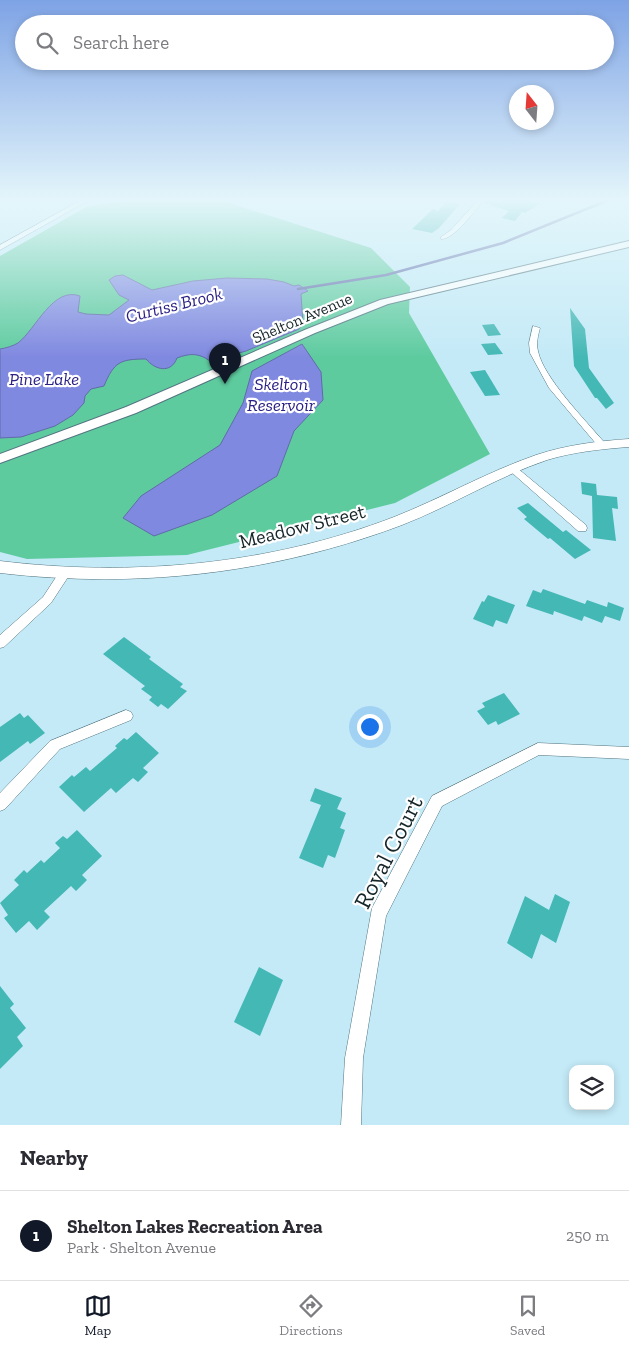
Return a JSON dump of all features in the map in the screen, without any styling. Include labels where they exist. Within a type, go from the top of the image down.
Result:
[{"type":"main road","name":"Shelton Avenue","points":[[0,459],[131,410],[311,331],[384,302],[596,252]]},
{"type":"street","points":[[536,328],[533,343],[534,353],[552,386],[601,444]]},
{"type":"street","name":"Meadow Street","points":[[0,567],[64,574],[121,574],[182,570],[237,563],[308,549],[379,528],[513,469],[558,453],[601,444],[629,443]]},
{"type":"street","points":[[513,469],[582,528]]},
{"type":"street","points":[[0,643],[47,600],[64,574]]},
{"type":"street","points":[[0,804],[55,746],[126,716]]},
{"type":"street","name":"Royal Court","points":[[351,1125],[354,1058],[378,914],[436,801],[538,749],[629,753]]},
{"type":"green space","points":[[8,252],[374,252],[410,287],[409,313],[490,454],[395,503],[187,555],[27,559],[0,552],[0,256]]},
{"type":"water","name":"Pine Lake","points":[[123,275],[152,290],[193,281],[227,278],[267,279],[294,286],[299,285],[308,291],[301,294],[303,324],[299,329],[246,351],[210,361],[198,355],[186,355],[177,358],[171,366],[163,369],[154,366],[146,359],[124,361],[111,372],[104,386],[91,389],[85,396],[84,403],[73,415],[55,426],[21,437],[0,438],[0,349],[18,343],[46,310],[61,297],[70,295],[80,296],[78,312],[109,315],[129,300],[119,295],[109,280],[115,276]]},
{"type":"water","name":"Skelton Reservoir","points":[[302,344],[321,372],[323,400],[294,431],[277,476],[212,515],[154,536],[123,518],[141,496],[220,445],[243,403],[252,371]]},
{"type":"building","points":[[570,308],[585,329],[589,368],[614,403],[606,409],[595,398],[574,366]]},
{"type":"building","points":[[494,324],[501,335],[488,336],[482,325]]},
{"type":"building","points":[[495,343],[503,354],[488,355],[481,344]]},
{"type":"building","points":[[485,370],[500,395],[485,396],[470,372]]},
{"type":"building","points":[[581,482],[596,484],[597,495],[617,497],[618,509],[612,508],[616,541],[593,538],[592,496],[582,494]]},
{"type":"building","points":[[528,503],[563,532],[566,530],[591,550],[575,559],[550,538],[548,539],[524,519],[527,517],[517,508]]},
{"type":"building","points":[[543,589],[585,604],[587,600],[607,607],[608,602],[624,608],[620,621],[605,616],[602,623],[584,616],[582,621],[554,611],[553,615],[526,606],[533,590],[541,593]]},
{"type":"building","points":[[488,595],[515,605],[507,624],[496,620],[493,627],[473,619],[482,601],[484,602]]},
{"type":"building","points":[[124,637],[151,657],[149,659],[183,684],[180,687],[187,691],[168,709],[161,704],[158,707],[149,700],[152,697],[141,689],[145,686],[103,654]]},
{"type":"building","points":[[504,693],[520,714],[498,725],[496,721],[488,725],[477,711],[485,707],[482,703]]},
{"type":"building","points":[[20,713],[24,718],[28,715],[45,733],[30,744],[28,741],[0,762],[0,727]]},
{"type":"building","points":[[136,732],[159,753],[143,768],[148,772],[138,782],[133,778],[116,793],[111,788],[84,812],[59,787],[72,775],[74,777],[86,767],[90,771],[117,748],[115,746],[124,738],[127,740]]},
{"type":"building","points":[[315,788],[342,798],[337,809],[346,813],[340,828],[345,830],[335,858],[328,855],[323,868],[299,858],[321,805],[310,801]]},
{"type":"building","points":[[77,830],[102,856],[82,875],[87,880],[76,891],[71,886],[44,911],[50,917],[37,930],[29,921],[16,933],[4,918],[8,915],[0,903],[19,885],[14,880],[24,870],[27,873],[41,860],[44,863],[60,848],[55,843],[63,836],[67,839]]},
{"type":"building","points":[[555,894],[570,902],[556,943],[541,934],[532,959],[507,943],[525,896],[549,910]]},
{"type":"building","points":[[259,967],[283,980],[260,1036],[234,1022]]},
{"type":"building","points":[[0,986],[14,1004],[10,1008],[26,1028],[17,1037],[23,1046],[0,1069]]},
{"type":"waterway","name":"Curtiss Brook","points":[[298,289],[386,275],[472,252]]},
{"type":"place","name":"Shelton Lakes Recreation Area","points":[[225,384]]}]
